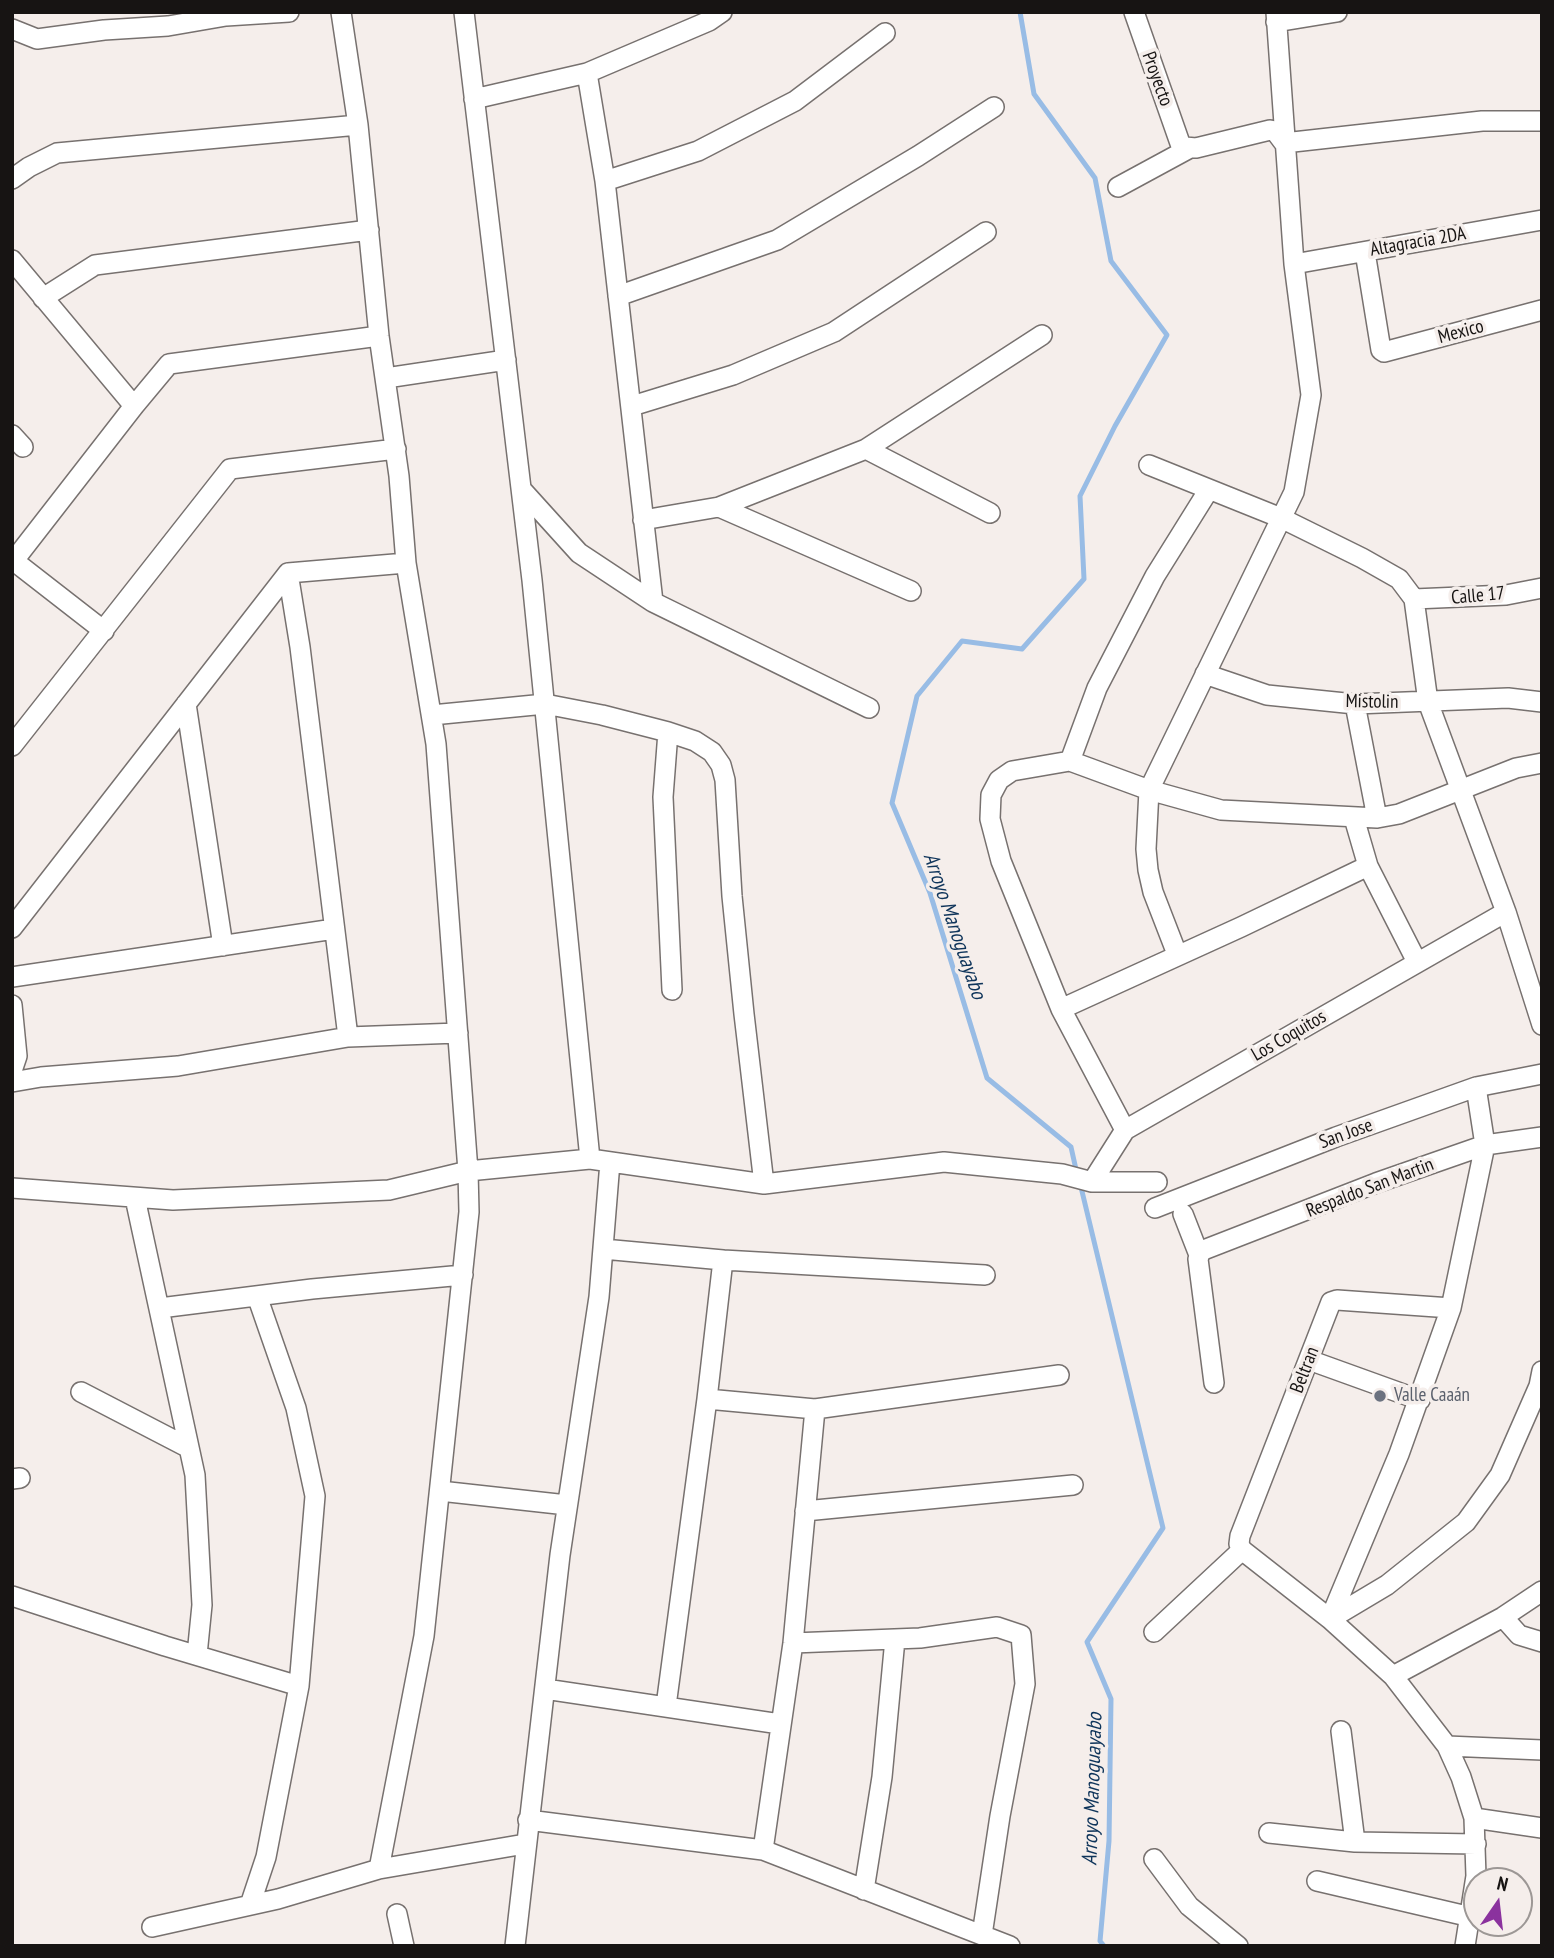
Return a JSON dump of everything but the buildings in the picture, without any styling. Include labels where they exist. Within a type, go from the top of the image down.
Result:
[{"type":"street","points":[[12,29],[37,39],[100,21],[168,26],[225,14],[289,12]]},
{"type":"street","points":[[341,12],[358,125],[379,336],[396,449],[406,563],[436,744],[469,1212],[424,1636],[379,1869]]},
{"type":"street","points":[[464,12],[522,490],[590,1159]]},
{"type":"street","points":[[474,99],[587,73],[709,21],[722,12]]},
{"type":"street","name":"Proyecto","points":[[1134,12],[1185,147]]},
{"type":"street","points":[[1177,954],[1153,892],[1148,870],[1146,849],[1149,790],[1294,492],[1311,395],[1294,264],[1283,143],[1276,17],[1337,12]]},
{"type":"street","points":[[606,181],[698,151],[795,101],[885,33]]},
{"type":"street","points":[[587,73],[606,181],[653,602]]},
{"type":"street","points":[[618,296],[776,240],[918,156],[994,107]]},
{"type":"street","points":[[1283,143],[1482,121],[1542,121]]},
{"type":"street","points":[[12,179],[57,153],[358,125]]},
{"type":"street","points":[[1118,187],[1185,147],[1270,130],[1275,131],[1283,143]]},
{"type":"street","name":"Altagracia 2DA","points":[[1294,264],[1542,220]]},
{"type":"street","points":[[43,298],[95,265],[369,230]]},
{"type":"street","points":[[632,406],[733,376],[834,332],[986,232]]},
{"type":"street","name":"Mexico","points":[[1365,252],[1381,350],[1388,352],[1542,310]]},
{"type":"street","points":[[12,260],[134,406]]},
{"type":"street","points":[[643,520],[719,507],[866,449],[1042,335]]},
{"type":"street","points":[[104,631],[13,562],[169,364],[379,336]]},
{"type":"street","points":[[386,378],[506,360]]},
{"type":"street","points":[[12,746],[230,469],[396,449]]},
{"type":"street","points":[[866,449],[990,513]]},
{"type":"street","points":[[1149,466],[1281,518],[1362,558],[1399,579],[1414,599],[1428,702],[1506,912],[1542,1025]]},
{"type":"street","points":[[522,490],[579,553],[653,602],[869,708]]},
{"type":"street","points":[[1070,761],[1097,688],[1155,576],[1208,491]]},
{"type":"street","points":[[719,507],[911,591]]},
{"type":"street","points":[[12,928],[288,573],[406,563]]},
{"type":"street","points":[[288,573],[300,647],[348,1037]]},
{"type":"street","name":"Calle 17","points":[[1414,599],[1506,595],[1542,588]]},
{"type":"street","name":"Mistolin","points":[[1205,674],[1268,695],[1355,704],[1508,698],[1542,702]]},
{"type":"street","points":[[186,704],[223,946]]},
{"type":"street","points":[[432,715],[545,704],[668,732],[695,741],[712,752],[721,765],[725,780],[733,909],[764,1184]]},
{"type":"street","points":[[1355,704],[1377,818]]},
{"type":"street","points":[[668,732],[663,797],[672,990]]},
{"type":"street","points":[[1125,1130],[1061,1009],[1001,861],[990,818],[991,795],[999,780],[1012,771],[1070,761],[1149,790],[1221,810],[1377,818],[1399,814],[1516,768],[1542,763]]},
{"type":"street","points":[[1354,818],[1368,866],[1417,962]]},
{"type":"street","points":[[1061,1009],[1368,866]]},
{"type":"street","name":"Los Coquitos","points":[[1092,1182],[1125,1130],[1506,912]]},
{"type":"street","points":[[12,977],[334,929]]},
{"type":"street","points":[[12,1005],[18,1056],[12,1071]]},
{"type":"street","points":[[12,1082],[41,1077],[178,1066],[348,1037],[458,1033]]},
{"type":"street","name":"San Jose","points":[[1156,1208],[1336,1137],[1476,1087],[1542,1074]]},
{"type":"street","points":[[1330,1619],[1420,1400],[1451,1308],[1485,1145],[1476,1087]]},
{"type":"street","name":"Respaldo San Martin","points":[[1200,1253],[1376,1184],[1485,1145],[1542,1137]]},
{"type":"street","points":[[12,1188],[173,1200],[389,1190],[468,1171],[590,1159],[764,1184],[944,1162],[1062,1174],[1092,1182],[1157,1182]]},
{"type":"street","points":[[515,1946],[567,1505],[599,1297],[610,1162]]},
{"type":"street","points":[[135,1198],[195,1475],[202,1605],[197,1655]]},
{"type":"street","points":[[1183,1214],[1200,1253],[1214,1383]]},
{"type":"street","points":[[603,1249],[723,1260],[985,1275]]},
{"type":"street","points":[[666,1706],[723,1260]]},
{"type":"street","points":[[160,1308],[463,1275]]},
{"type":"street","points":[[250,1905],[266,1857],[299,1686],[315,1496],[296,1408],[257,1296]]},
{"type":"street","name":"Beltran","points":[[1242,1550],[1240,1536],[1331,1303],[1337,1300],[1451,1308]]},
{"type":"street","points":[[1309,1360],[1420,1400]]},
{"type":"street","points":[[1330,1619],[1387,1585],[1466,1522],[1500,1475],[1539,1386],[1542,1371]]},
{"type":"street","points":[[707,1399],[815,1409],[1059,1374]]},
{"type":"street","points":[[81,1392],[189,1448]]},
{"type":"street","points":[[763,1850],[793,1643],[815,1409]]},
{"type":"street","points":[[805,1511],[1073,1485]]},
{"type":"street","points":[[440,1491],[567,1505]]},
{"type":"street","points":[[1154,1632],[1242,1550],[1330,1619],[1393,1676],[1447,1746],[1461,1777],[1474,1818],[1476,1867]]},
{"type":"street","points":[[1393,1676],[1503,1617],[1542,1591]]},
{"type":"street","points":[[12,1596],[299,1686]]},
{"type":"street","points":[[1503,1617],[1520,1635],[1542,1642]]},
{"type":"street","points":[[793,1643],[919,1638],[997,1627],[1021,1635],[1026,1684],[1000,1816],[982,1935]]},
{"type":"street","points":[[863,1890],[882,1777],[895,1639]]},
{"type":"street","points":[[545,1689],[780,1724]]},
{"type":"street","points":[[1341,1731],[1355,1842]]},
{"type":"street","points":[[1447,1746],[1542,1750]]},
{"type":"street","points":[[1474,1818],[1542,1828]]},
{"type":"street","points":[[528,1820],[763,1850],[1010,1946]]},
{"type":"street","points":[[1269,1833],[1355,1842],[1476,1844]]},
{"type":"street","points":[[152,1927],[250,1905],[379,1869],[525,1844]]},
{"type":"street","points":[[1154,1859],[1189,1906],[1238,1946]]},
{"type":"street","points":[[1317,1881],[1463,1915]]},
{"type":"street","points":[[397,1914],[404,1946]]},
{"type":"waterway","name":"Arroyo Manoguayabo","points":[[1020,12],[1034,94],[1095,178],[1111,261],[1167,335],[1115,426],[1080,496],[1084,579],[1022,649],[962,641],[917,696],[892,803],[930,893],[987,1078],[1071,1147],[1077,1174]]},
{"type":"waterway","name":"Arroyo Manoguayabo","points":[[1080,1183],[1163,1528],[1087,1642],[1111,1699],[1109,1841],[1100,1941],[1104,1946]]},
{"type":"place","name":"Valle Caaán","points":[[1380,1396]]}]
